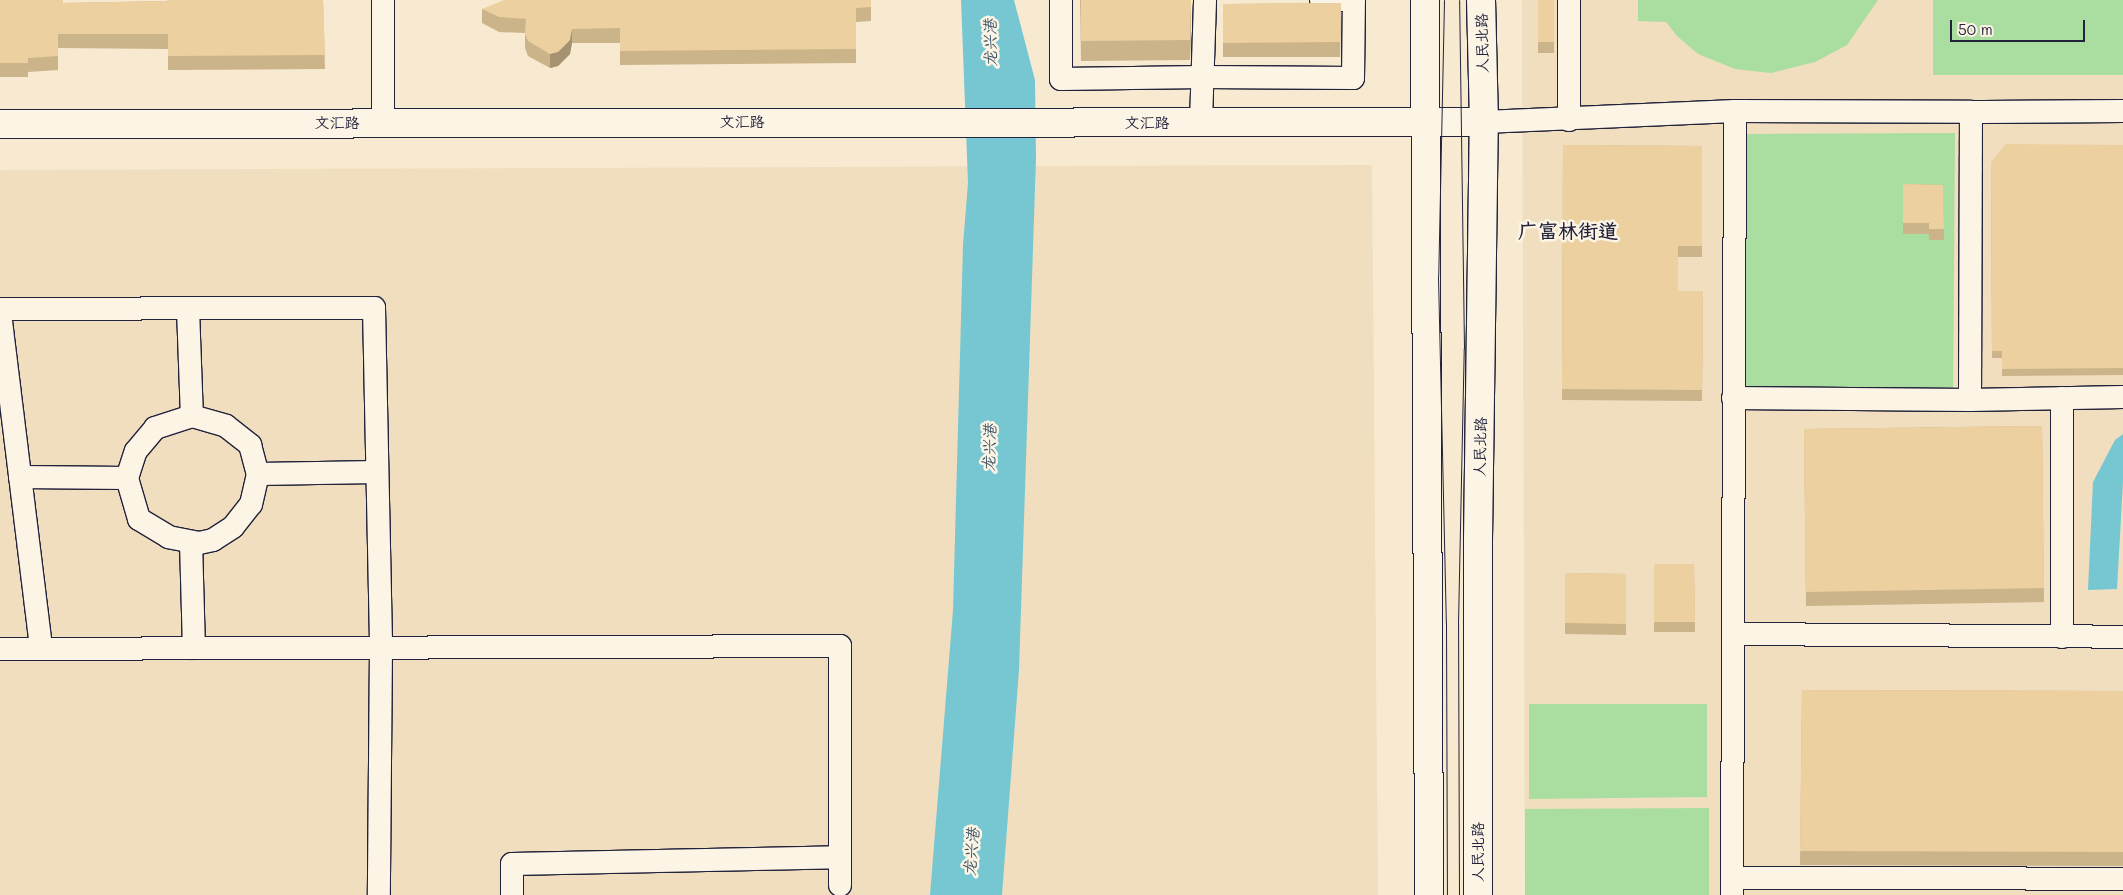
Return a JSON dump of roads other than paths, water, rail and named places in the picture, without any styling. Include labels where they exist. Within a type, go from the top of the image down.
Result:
[{"type":"main road","points":[[1425,0],[1429,895]]},
{"type":"main road","name":"人民北路","points":[[1478,895],[1478,539],[1484,122],[1481,0]]},
{"type":"main road","name":"文汇路","points":[[0,124],[1484,122]]},
{"type":"street","points":[[383,0],[383,123]]},
{"type":"street","points":[[1061,0],[1061,79],[1203,77],[1352,78],[1354,0],[1321,0]]},
{"type":"street","points":[[1201,122],[1205,0]]},
{"type":"street","points":[[1569,0],[1569,120]]},
{"type":"street","points":[[1484,122],[1569,120],[1735,111],[2123,111]]},
{"type":"street","points":[[1735,111],[1732,886],[2123,879]]},
{"type":"street","points":[[1970,400],[1971,112]]},
{"type":"street","points":[[0,309],[374,308],[381,648],[379,895]]},
{"type":"street","points":[[188,309],[192,416]]},
{"type":"street","points":[[0,313],[41,649]]},
{"type":"street","points":[[1733,398],[1970,400],[2123,398]]},
{"type":"street","points":[[2062,398],[2062,637]]},
{"type":"street","points":[[192,416],[226,426],[250,445],[258,474],[251,504],[232,527],[213,540],[200,543],[169,537],[139,519],[127,478],[136,451],[154,428],[192,416]]},
{"type":"street","points":[[258,474],[377,472]]},
{"type":"street","points":[[20,477],[127,478]]},
{"type":"street","points":[[191,542],[194,648]]},
{"type":"street","points":[[1733,634],[2123,637]]},
{"type":"street","points":[[0,649],[840,646],[840,885]]},
{"type":"street","points":[[512,895],[512,864],[840,857]]},
{"type":"water","name":"龙兴港","points":[[961,0],[1014,0],[1035,80],[1036,158],[1019,670],[1002,895],[930,895],[953,610],[963,245],[968,183]]},
{"type":"water","points":[[2123,434],[2123,482],[2117,589],[2088,590],[2093,482],[2115,440]]},
{"type":"tram line","points":[[1444,0],[1438,276],[1446,623],[1447,895]]},
{"type":"tram line","points":[[1459,0],[1464,348],[1458,623],[1459,895]]},
{"type":"district","name":"广富林街道","points":[[1568,230]]}]
